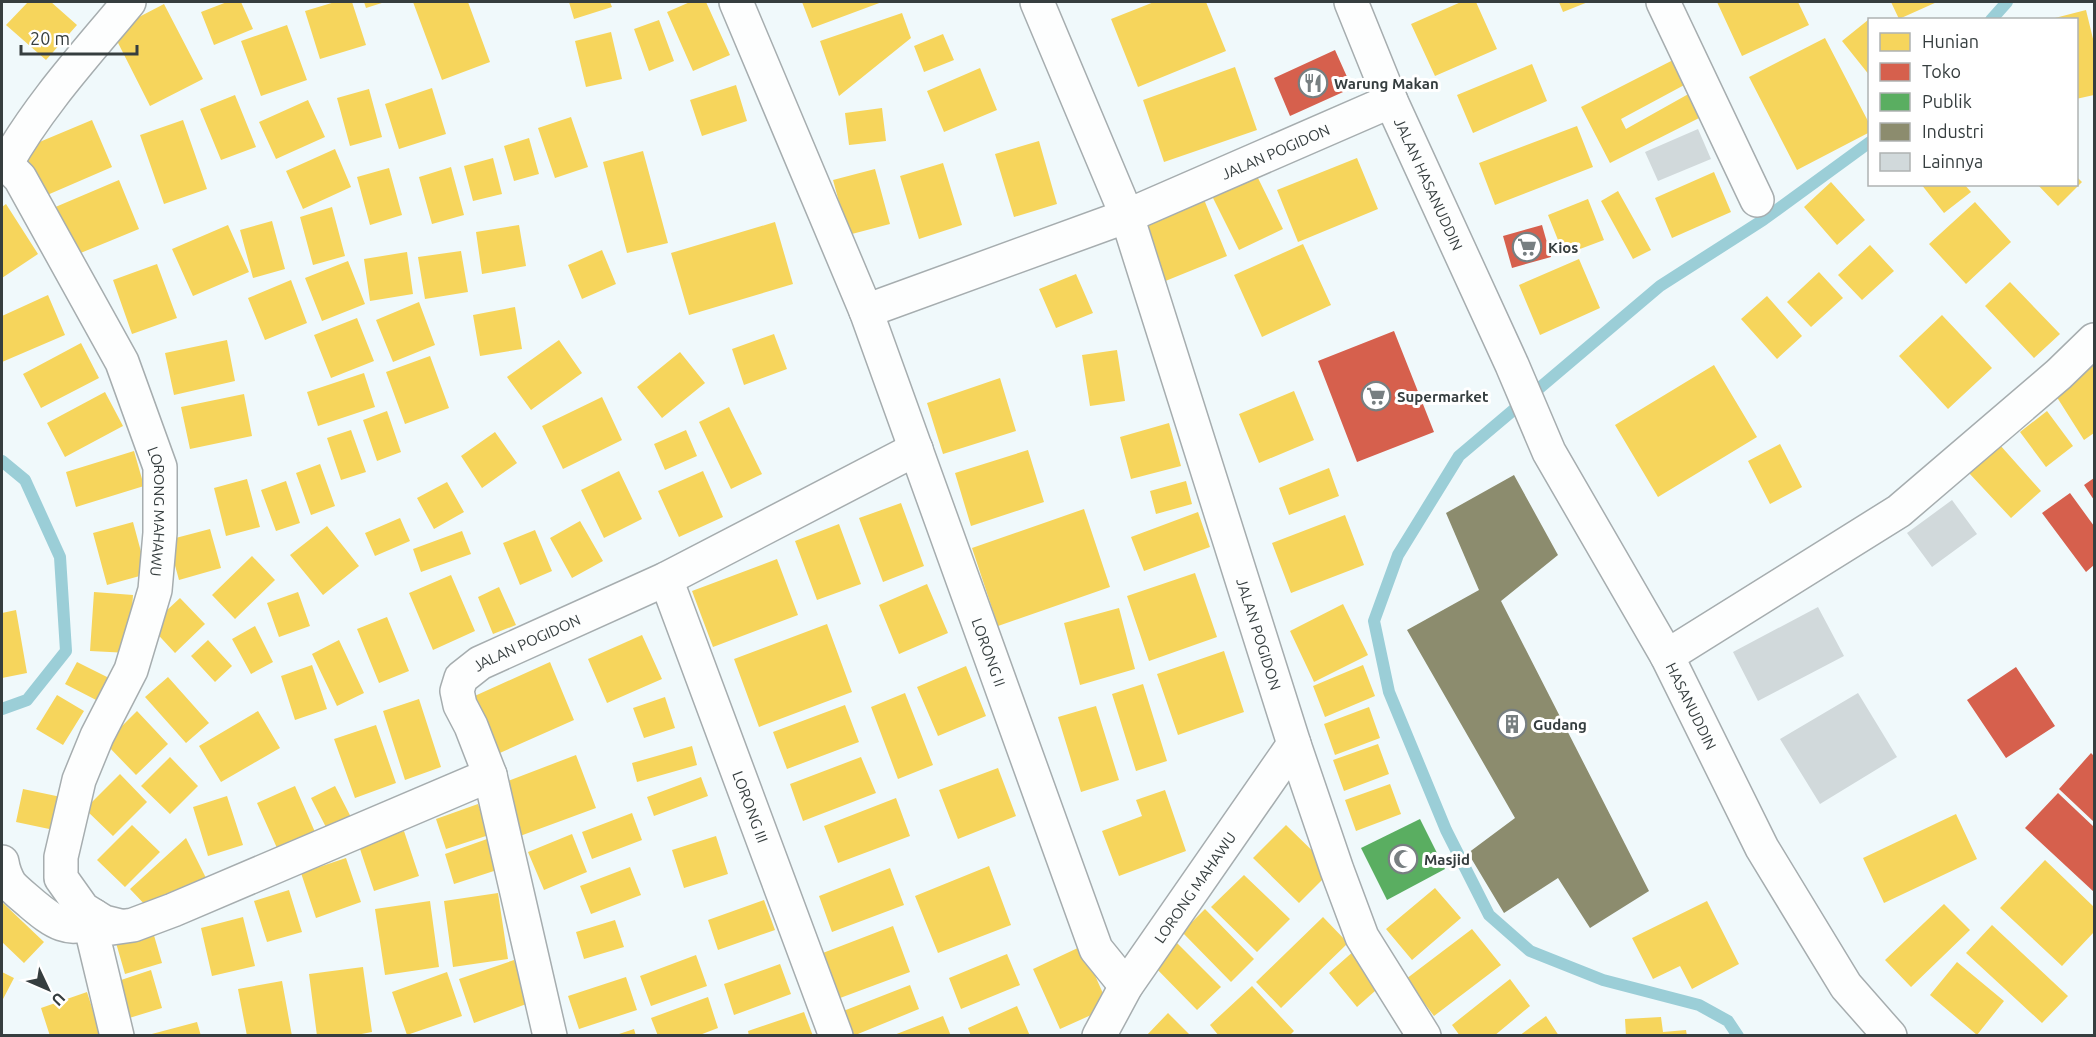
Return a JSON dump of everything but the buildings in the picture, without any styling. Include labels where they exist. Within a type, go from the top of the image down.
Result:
[{"type":"main road","points":[[4,164],[49,99],[129,2]]},
{"type":"main road","name":"LORONG II","points":[[736,2],[866,310],[1096,949],[1126,986]]},
{"type":"main road","name":"JALAN POGIDON","points":[[1037,2],[1127,216],[1294,744],[1362,937],[1413,1031]]},
{"type":"main road","name":"JALAN HASANUDDIN","points":[[1351,2],[1391,101],[1512,365]]},
{"type":"main road","points":[[1663,2],[1757,200]]},
{"type":"main road","name":"JALAN POGIDON","points":[[1127,216],[1391,101]]},
{"type":"main road","name":"LORONG MAHAWU","points":[[4,164],[20,178],[122,362],[160,467],[160,533],[155,590],[131,670],[79,780],[61,857],[62,878],[83,909],[107,921]]},
{"type":"main road","points":[[866,310],[1127,216]]},
{"type":"main road","points":[[1667,656],[1899,511],[2059,374],[2094,340]]},
{"type":"main road","name":"HASANUDDIN","points":[[1512,365],[1549,452],[1667,656],[1762,848],[1846,986],[1890,1035]]},
{"type":"main road","name":"JALAN POGIDON","points":[[544,1034],[490,775],[471,726],[460,705],[457,691],[462,678],[480,663],[666,579],[916,449]]},
{"type":"main road","name":"LORONG III","points":[[666,579],[836,1035]]},
{"type":"main road","name":"LORONG MAHAWU","points":[[1099,1035],[1126,986],[1294,744]]},
{"type":"main road","points":[[2,862],[9,883],[51,920],[69,926],[107,921],[133,925],[490,775]]},
{"type":"main road","points":[[107,921],[93,936],[117,1035]]},
{"type":"waterway","points":[[1993,18],[2007,2]]},
{"type":"waterway","points":[[1738,1036],[1728,1021],[1699,1005],[1603,980],[1530,951],[1489,915],[1446,830],[1389,692],[1374,621],[1398,555],[1459,456],[1660,286],[1763,220],[1868,143]]},
{"type":"waterway","points":[[2,461],[25,480],[60,557],[66,651],[27,700],[2,709]]},
{"type":"place","name":"Warung Makan","points":[[1313,83]]},
{"type":"place","name":"Kios","points":[[1527,247]]},
{"type":"place","name":"Supermarket","points":[[1376,396]]},
{"type":"place","name":"Gudang","points":[[1512,724]]},
{"type":"place","name":"Masjid","points":[[1403,859]]}]
